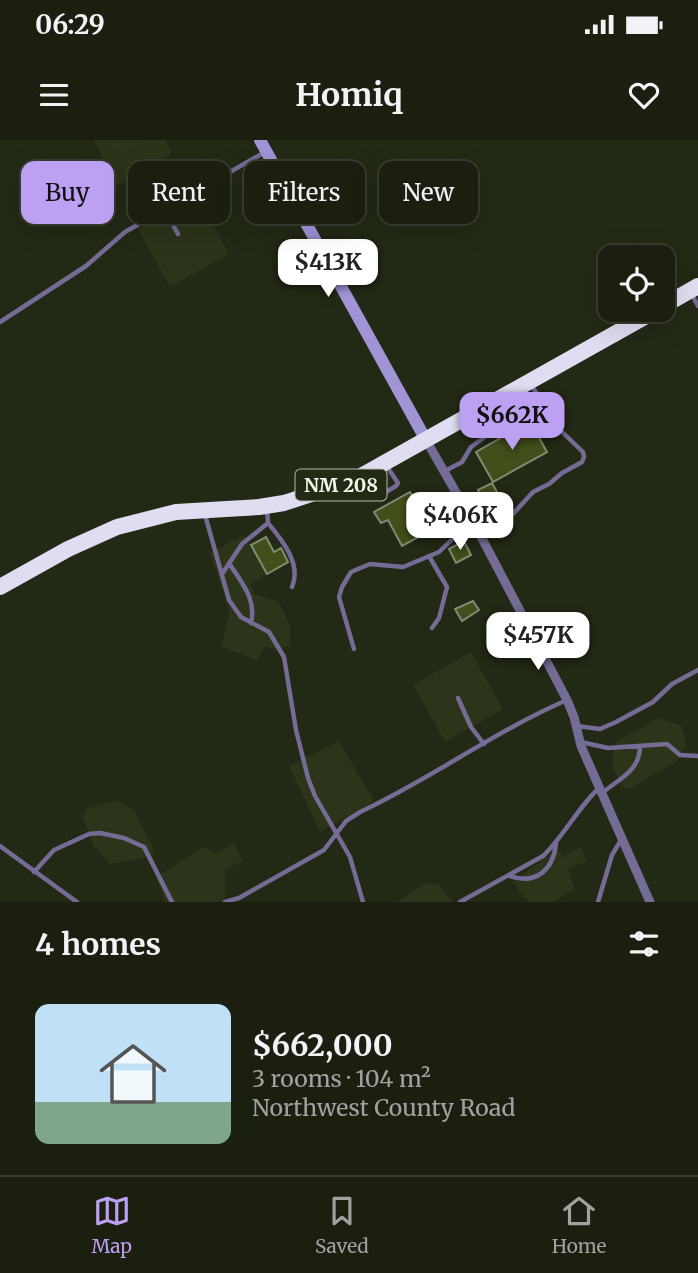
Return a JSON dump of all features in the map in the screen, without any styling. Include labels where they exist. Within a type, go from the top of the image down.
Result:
[{"type":"highway","points":[[675,299],[694,289]]},
{"type":"highway","name":"NM 208","points":[[0,587],[68,549],[117,527],[163,515],[203,509],[267,506],[332,489],[361,477],[636,322]]},
{"type":"main road","points":[[263,146],[426,440]]},
{"type":"street","points":[[426,440],[567,699],[580,742],[600,791],[650,902]]},
{"type":"lane","points":[[230,167],[263,146]]},
{"type":"lane","points":[[0,322],[86,265],[139,224]]},
{"type":"lane","points":[[172,224],[178,234]]},
{"type":"lane","points":[[694,289],[698,306]]},
{"type":"lane","points":[[354,649],[339,597],[351,572],[369,564],[403,567],[439,552],[474,524],[487,523],[513,514],[533,492],[582,462],[583,452],[557,427],[530,382]]},
{"type":"lane","points":[[444,471],[462,462],[471,447],[512,418],[538,405],[539,401]]},
{"type":"lane","points":[[361,477],[372,497],[376,498],[398,483],[386,464]]},
{"type":"lane","points":[[267,506],[268,523],[285,546],[296,572],[292,587]]},
{"type":"lane","points":[[203,509],[229,600],[235,611],[269,632],[284,657],[296,730],[309,778],[315,796],[354,867],[363,902]]},
{"type":"lane","points":[[222,575],[242,544],[268,523]]},
{"type":"lane","points":[[429,556],[447,587],[439,618],[432,628]]},
{"type":"lane","points":[[229,564],[250,598],[254,611],[251,623]]},
{"type":"lane","points":[[577,726],[600,729],[616,722],[653,702],[672,684],[698,670]]},
{"type":"lane","points":[[458,698],[471,727],[485,744]]},
{"type":"lane","points":[[225,902],[239,898],[324,850],[346,821],[360,812],[567,699]]},
{"type":"lane","points":[[580,742],[608,748],[667,744],[680,755],[698,756]]},
{"type":"lane","points":[[460,902],[543,856],[587,799],[630,774],[640,746]]},
{"type":"lane","points":[[34,872],[54,850],[89,834],[100,833],[124,838],[144,847],[172,902]]},
{"type":"lane","points":[[598,902],[616,845],[622,839]]},
{"type":"lane","points":[[509,876],[521,880],[531,879],[542,873],[552,864],[556,841]]},
{"type":"lane","points":[[0,846],[77,902]]},
{"type":"shaded area","points":[[93,140],[165,140],[172,153],[159,161],[128,161],[128,180],[118,186],[114,179],[114,161],[104,161]]},
{"type":"shaded area","points":[[147,224],[212,224],[229,254],[170,287],[138,229]]},
{"type":"shaded area","points":[[244,535],[267,574],[251,584],[255,594],[279,602],[290,626],[290,646],[276,649],[265,647],[257,661],[221,646],[230,612],[210,553]]},
{"type":"shaded area","points":[[471,652],[503,709],[445,742],[413,685]]},
{"type":"shaded area","points":[[658,718],[682,726],[686,746],[677,761],[629,789],[622,786],[612,767],[615,743]]},
{"type":"shaded area","points":[[339,741],[374,801],[320,832],[289,766]]},
{"type":"shaded area","points":[[115,800],[134,810],[155,852],[145,858],[110,864],[93,845],[83,818],[86,809]]},
{"type":"shaded area","points":[[234,843],[243,861],[225,869],[225,902],[165,902],[156,877],[203,847],[216,853]]},
{"type":"shaded area","points":[[581,847],[587,861],[568,869],[575,889],[553,902],[531,902],[520,893],[513,881],[558,849],[563,857]]},
{"type":"shaded area","points":[[426,883],[439,885],[453,902],[397,902]]},
{"type":"building","points":[[530,421],[547,452],[493,482],[476,452]]},
{"type":"building","points":[[492,483],[506,508],[491,516],[478,490]]},
{"type":"building","points":[[410,492],[416,502],[409,506],[424,534],[402,546],[388,520],[381,523],[374,512]]},
{"type":"building","points":[[266,537],[274,552],[281,548],[288,562],[267,574],[251,545]]},
{"type":"building","points":[[464,541],[471,555],[456,563],[449,549]]},
{"type":"building","points":[[473,601],[479,610],[462,621],[455,609]]}]
